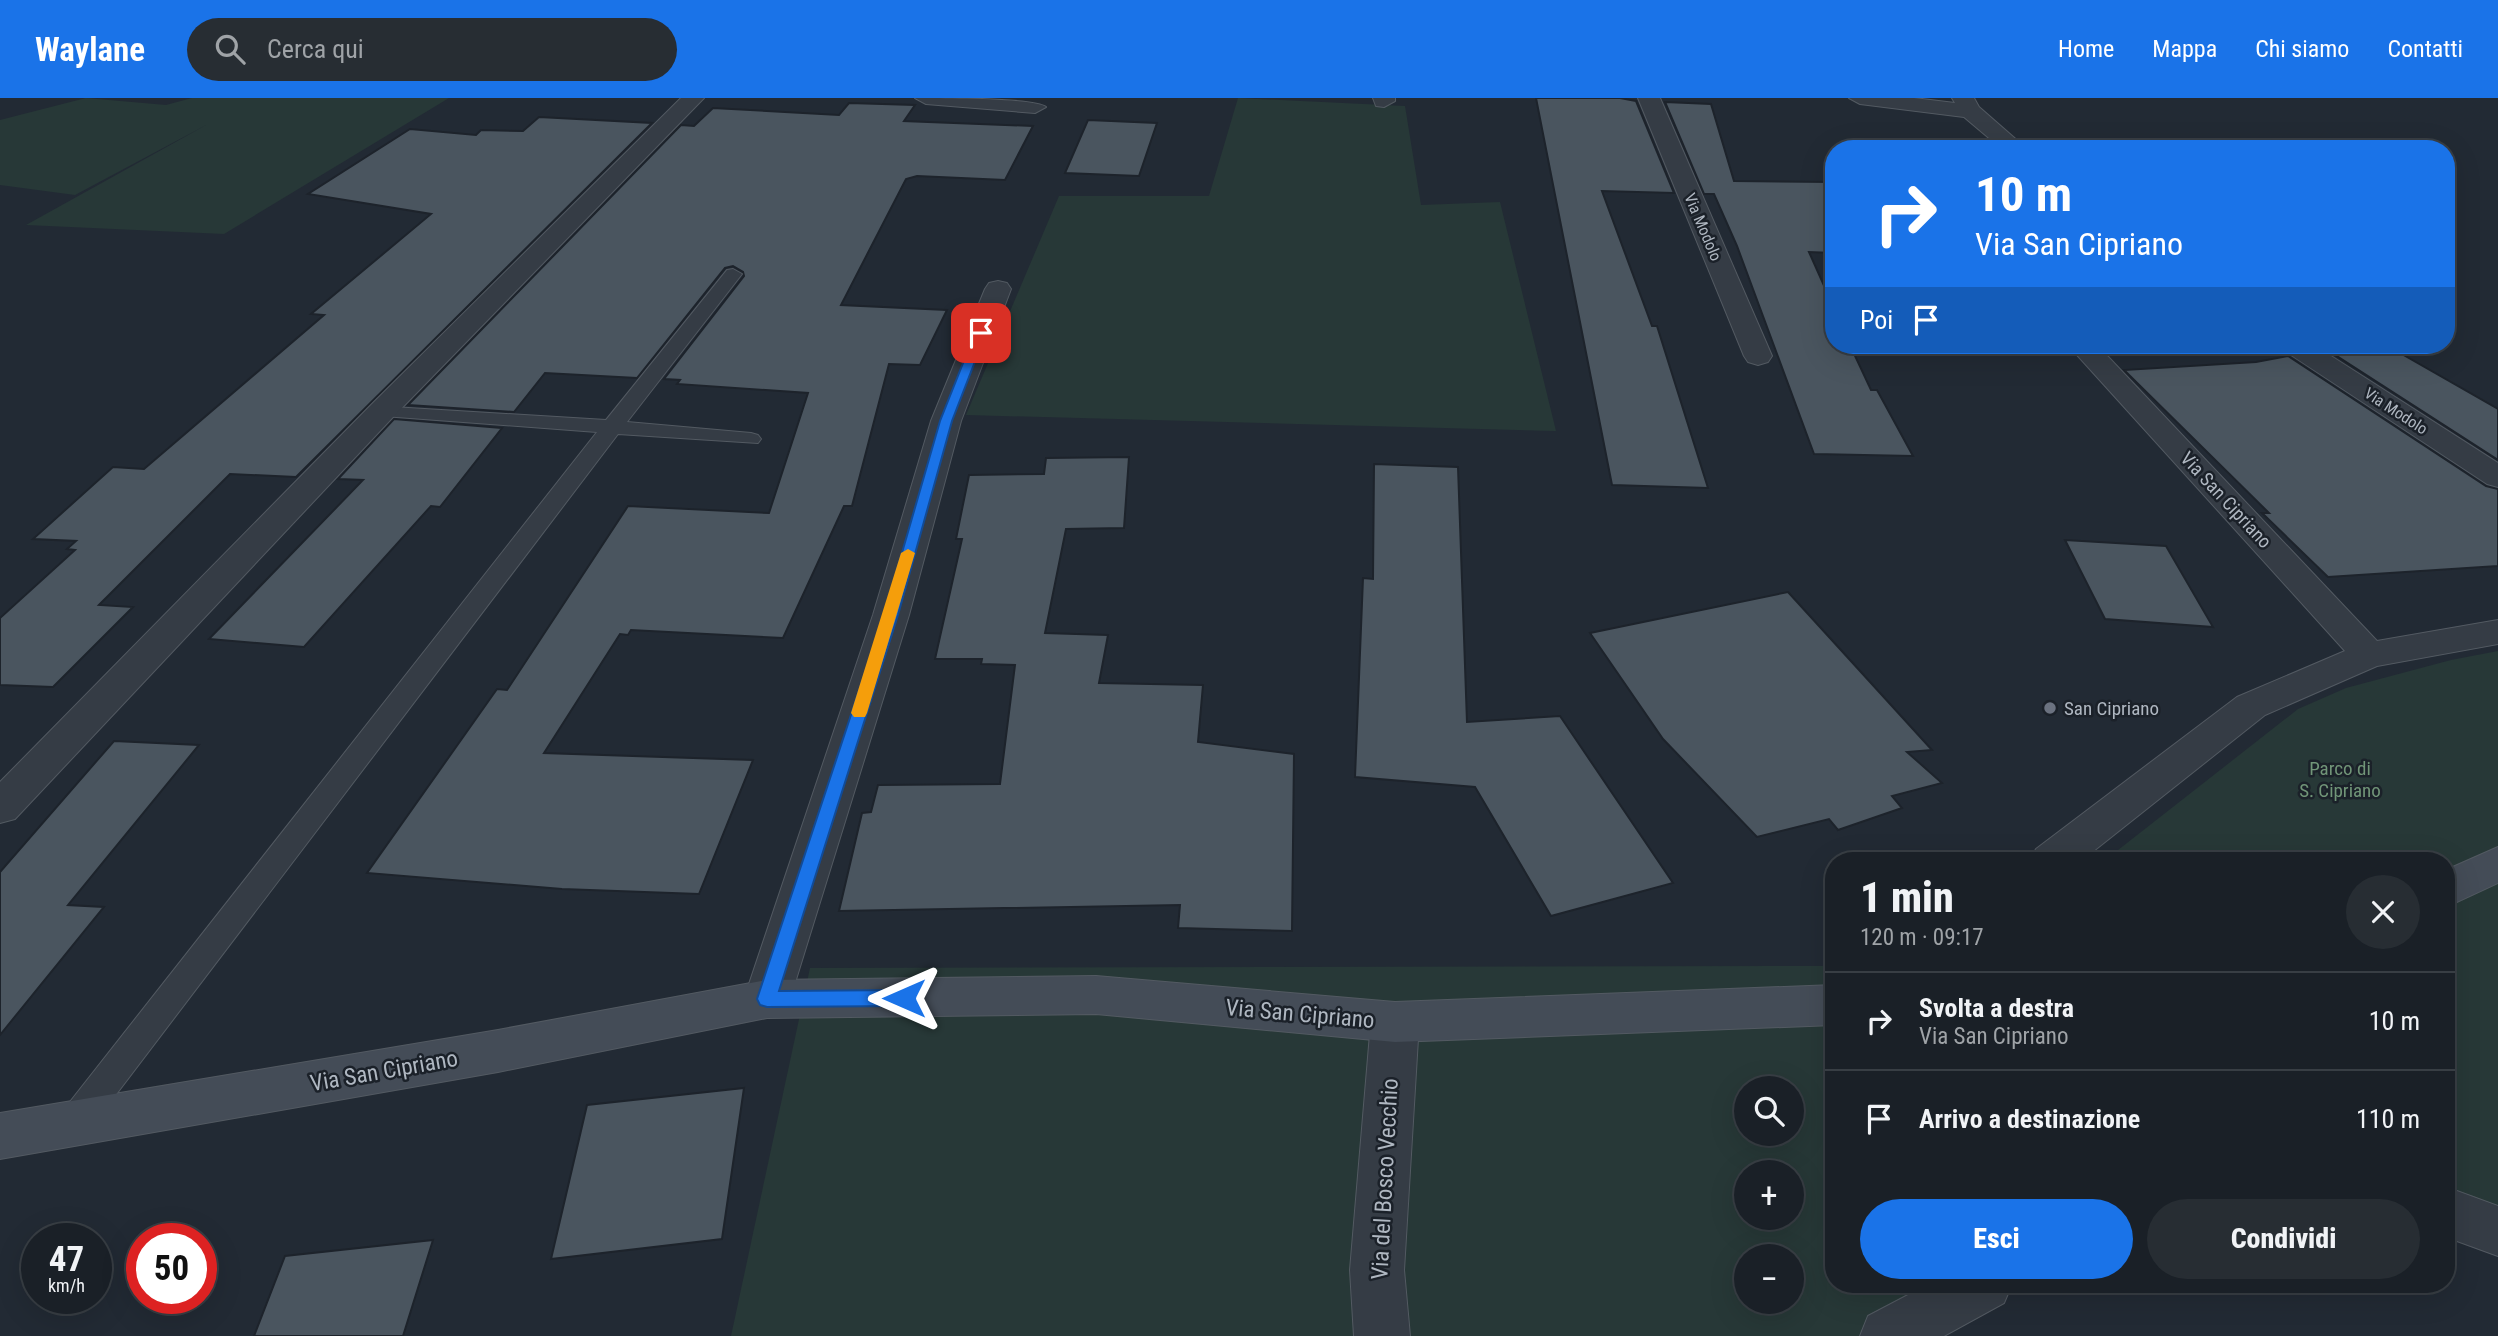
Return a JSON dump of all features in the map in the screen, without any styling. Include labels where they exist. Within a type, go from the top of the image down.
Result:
[{"type":"main road","points":[[2455,885],[2498,863]]},
{"type":"main road","name":"Via San Cipriano","points":[[0,1136],[498,1051],[767,999],[1096,996],[1395,1022],[1825,1005]]},
{"type":"street","points":[[0,807],[383,410],[693,98]]},
{"type":"street","points":[[926,98],[1035,107]]},
{"type":"street","name":"Via Modolo","points":[[1649,98],[1758,356]]},
{"type":"street","points":[[1860,98],[1966,104],[2006,140]]},
{"type":"street","points":[[767,999],[891,615],[946,421],[998,289]]},
{"type":"street","name":"Via San Cipriano","points":[[2090,354],[2369,655]]},
{"type":"street","name":"Via Modolo","points":[[2309,354],[2498,477]]},
{"type":"street","points":[[2063,852],[2251,706],[2369,655],[2498,632]]},
{"type":"street","name":"Via del Bosco Vecchio","points":[[1382,1336],[1377,1270],[1395,1022]]},
{"type":"street","points":[[2455,1215],[2498,1231]]},
{"type":"street","points":[[1888,1336],[1968,1293]]},
{"type":"lane","points":[[74,1123],[733,274]]},
{"type":"lane","points":[[383,410],[751,439]]},
{"type":"green space","points":[[86,98],[166,105],[192,98],[449,98],[224,234],[26,225],[208,124],[75,195],[0,185],[0,120]]},
{"type":"green space","points":[[1238,98],[1405,106],[1421,205],[1500,202],[1556,431],[966,415],[1059,196],[1209,196]]},
{"type":"green space","name":"Parco di S. Cipriano","points":[[2498,651],[2498,1215],[2455,1213],[2455,852],[2115,852],[2298,709],[2346,688],[2451,660]]},
{"type":"green space","points":[[1825,966],[1825,1293],[1978,1293],[1906,1336],[731,1336],[810,968]]},
{"type":"building","points":[[1536,98],[1620,98],[1636,101],[1674,193],[1602,191],[1652,326],[1657,326],[1708,488],[1612,485]]},
{"type":"building","points":[[1665,102],[1711,104],[1734,181],[1825,182],[1825,253],[1809,252],[1825,288],[1825,354],[1854,354],[1871,390],[1877,390],[1913,456],[1814,454],[1737,246],[1714,194],[1704,194]]},
{"type":"building","points":[[849,103],[915,105],[904,121],[1033,126],[1005,180],[917,176],[906,179],[841,305],[947,310],[920,365],[889,364],[852,506],[844,506],[783,638],[631,630],[628,635],[620,634],[544,753],[753,760],[699,894],[562,889],[367,873],[497,689],[507,690],[628,506],[769,513],[808,393],[677,384],[680,380],[664,379],[744,276],[743,272],[733,266],[725,268],[637,378],[545,373],[514,412],[408,405],[681,125],[694,126],[713,108],[839,115]]},
{"type":"building","points":[[539,117],[652,123],[296,477],[230,474],[99,605],[133,607],[53,687],[0,685],[0,618],[75,550],[67,549],[76,541],[33,539],[113,467],[144,469],[324,315],[311,314],[431,214],[308,194],[410,129],[476,135],[481,130],[523,131]]},
{"type":"building","points":[[1088,120],[1157,123],[1139,176],[1065,173]]},
{"type":"building","points":[[2334,354],[2402,354],[2498,409],[2498,460]]},
{"type":"building","points":[[2288,356],[2486,486],[2498,489],[2498,566],[2328,577],[2262,513],[2269,513],[2124,370],[2256,362]]},
{"type":"building","points":[[394,419],[502,428],[440,507],[431,506],[304,647],[209,639],[363,480],[338,479]]},
{"type":"building","points":[[1129,457],[1124,528],[1066,529],[1045,633],[1108,635],[1099,683],[1203,685],[1198,742],[1294,754],[1292,931],[1178,928],[1180,905],[839,911],[862,813],[871,812],[878,785],[1000,784],[1015,665],[981,664],[982,659],[935,659],[962,539],[956,539],[969,475],[1044,474],[1046,458]]},
{"type":"building","points":[[1374,464],[1458,467],[1467,722],[1560,716],[1673,883],[1551,916],[1475,787],[1355,777],[1363,578],[1373,579]]},
{"type":"building","points":[[2065,540],[2166,546],[2213,627],[2105,619]]},
{"type":"building","points":[[1788,592],[1932,750],[1907,752],[1942,783],[1892,796],[1902,808],[1838,830],[1829,819],[1757,837],[1663,739],[1590,633]]},
{"type":"building","points":[[114,741],[199,745],[68,905],[104,907],[0,1035],[0,872]]},
{"type":"building","points":[[744,1088],[722,1239],[551,1259],[587,1105]]},
{"type":"building","points":[[433,1240],[403,1336],[254,1336],[285,1256]]},
{"type":"slow traffic","points":[[859,713],[908,553]]},
{"type":"place","name":"San Cipriano","points":[[2050,708]]},
{"type":"route","points":[[904,998],[767,999],[891,615],[946,421],[981,333]]}]
